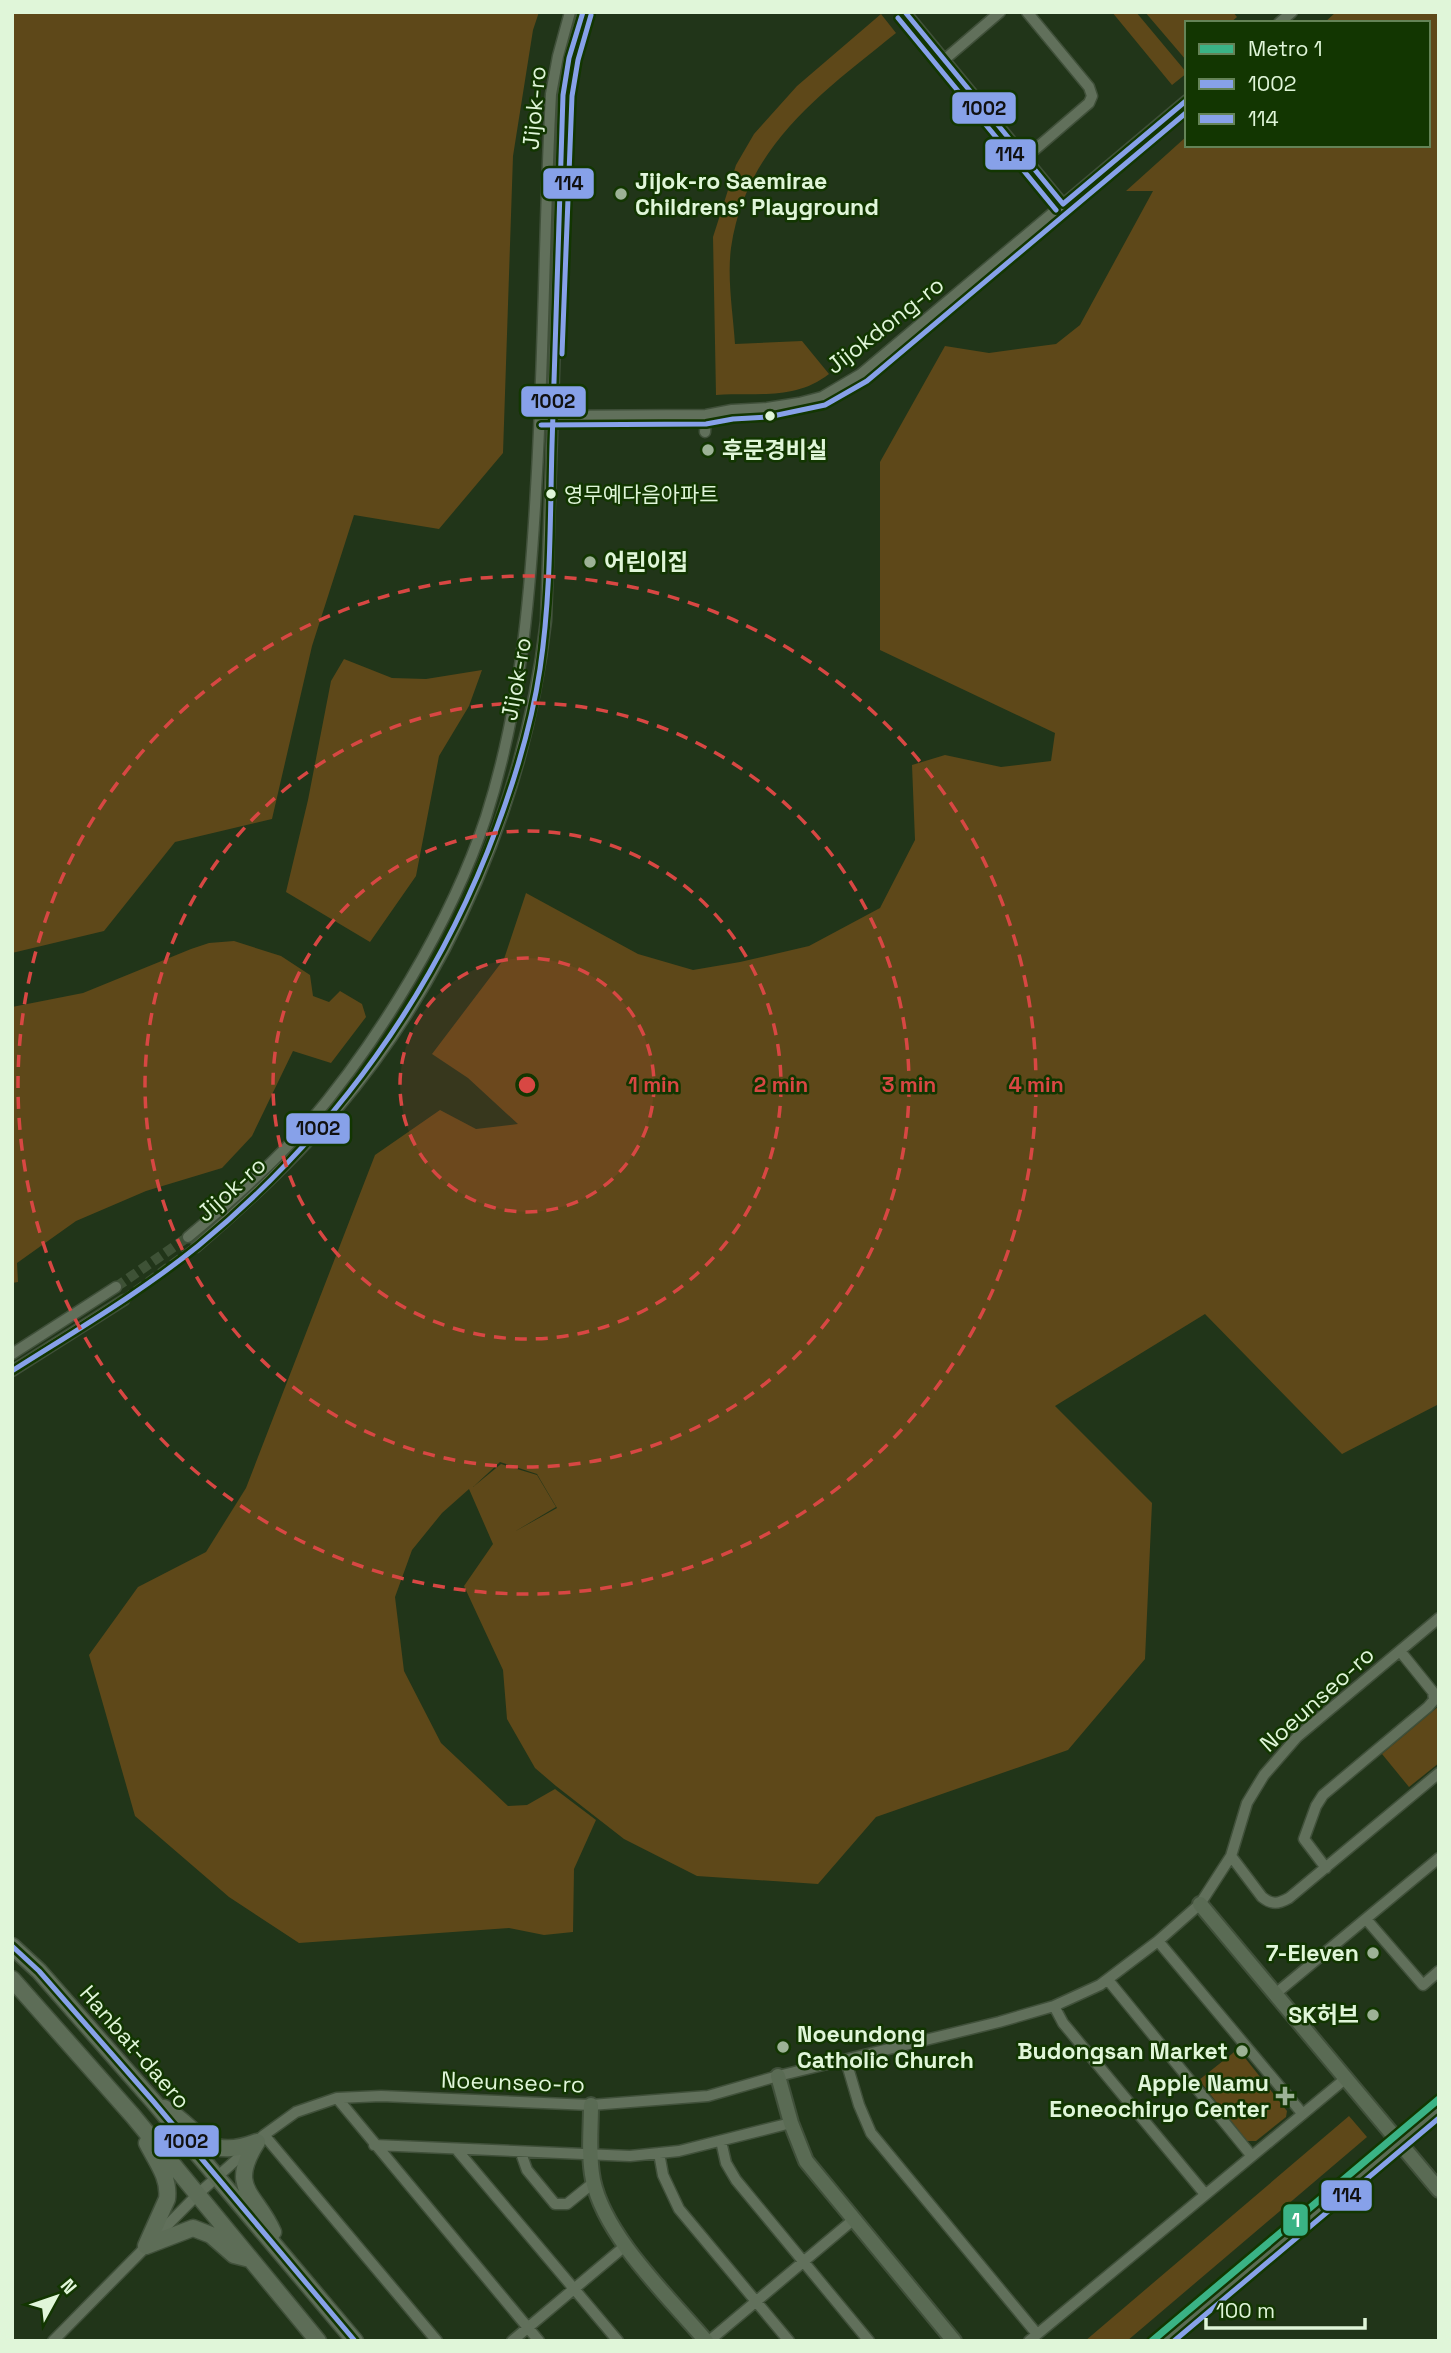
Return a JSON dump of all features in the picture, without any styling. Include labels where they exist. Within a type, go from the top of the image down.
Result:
[{"type":"main road","name":"Hanbat-daero","points":[[12,1946],[39,1971],[153,2101],[355,2341]]},
{"type":"main road","name":"Hanbat-daero","points":[[12,1979],[133,2116],[318,2341]]},
{"type":"main road","points":[[153,2101],[182,2118],[199,2138],[210,2145],[226,2149],[240,2148],[260,2138]]},
{"type":"main road","points":[[133,2116],[167,2181],[169,2192],[146,2246]]},
{"type":"main road","points":[[260,2138],[247,2157],[244,2167],[246,2191],[268,2222],[282,2254]]},
{"type":"main road","points":[[146,2246],[193,2228],[211,2235],[234,2255],[252,2260]]},
{"type":"street","name":"Jijok-ro","points":[[188,1237],[269,1165],[306,1126],[341,1082],[395,1002],[442,922],[464,875],[485,819],[498,776],[522,665],[541,416],[551,94],[570,12]]},
{"type":"street","name":"Jijok-ro","points":[[196,1247],[277,1175],[319,1130],[387,1045],[424,986],[477,881],[522,752],[540,671],[545,621],[563,95],[569,58],[583,12]]},
{"type":"street","points":[[905,12],[1063,204]]},
{"type":"street","points":[[944,60],[1000,12]]},
{"type":"street","points":[[1025,158],[1089,103],[1092,96],[1089,87],[1027,12]]},
{"type":"street","name":"Jijokdong-ro","points":[[541,416],[706,415],[799,403],[822,397],[851,380],[1185,102]]},
{"type":"street","points":[[705,432],[706,415]]},
{"type":"street","points":[[12,1354],[116,1287]]},
{"type":"street","points":[[12,1371],[124,1300]]},
{"type":"street","name":"Noeunseo-ro","points":[[53,2341],[198,2194],[260,2138],[296,2112],[337,2098],[381,2096],[591,2105],[708,2096],[778,2076],[999,2022],[1054,2006],[1108,1980],[1200,1904],[1231,1856],[1247,1802],[1264,1775],[1297,1737],[1439,1618]]},
{"type":"street","points":[[1326,1868],[1304,1839],[1315,1805],[1323,1795],[1434,1700],[1433,1692],[1400,1651]]},
{"type":"street","points":[[1231,1856],[1262,1897],[1268,1902],[1279,1903],[1326,1868],[1439,1773]]},
{"type":"street","points":[[1274,1995],[1439,1858]]},
{"type":"street","points":[[1200,1904],[1439,2190]]},
{"type":"street","points":[[1366,1919],[1423,1985],[1439,1972]]},
{"type":"street","points":[[1158,1941],[1302,2113]]},
{"type":"street","points":[[1108,1980],[1251,2155]]},
{"type":"street","points":[[1054,2006],[1063,2023],[1205,2194]]},
{"type":"street","points":[[846,2061],[859,2105],[871,2133],[1033,2337],[1345,2079]]},
{"type":"street","points":[[778,2076],[790,2123],[806,2161],[954,2341]]},
{"type":"street","points":[[337,2098],[538,2341]]},
{"type":"street","points":[[591,2105],[590,2154],[593,2183],[601,2205],[625,2246],[708,2341],[853,2220]]},
{"type":"street","points":[[1160,2341],[1439,2106]]},
{"type":"street","points":[[374,2145],[630,2157],[721,2141],[790,2123]]},
{"type":"street","points":[[260,2138],[437,2341]]},
{"type":"street","points":[[721,2141],[726,2163],[736,2180],[869,2341]]},
{"type":"street","points":[[457,2150],[618,2341]]},
{"type":"street","points":[[521,2153],[527,2170],[555,2204],[567,2204],[593,2183]]},
{"type":"street","points":[[659,2154],[663,2175],[679,2210],[789,2341]]},
{"type":"street","points":[[512,2341],[625,2246]]},
{"type":"shaded area","points":[[12,12],[539,12],[533,30],[513,156],[503,453],[439,529],[354,515],[312,646],[272,819],[175,842],[104,931],[12,953]]},
{"type":"shaded area","points":[[1112,12],[1136,12],[1185,71],[1185,75],[1172,85]]},
{"type":"shaded area","points":[[1145,12],[1233,12],[1237,17],[1232,21],[1185,21],[1185,59]]},
{"type":"shaded area","points":[[1336,12],[1439,12],[1439,1404],[1342,1454],[1205,1314],[1055,1406],[1152,1503],[1145,1659],[1068,1750],[876,1817],[818,1884],[697,1876],[624,1839],[535,1768],[507,1719],[503,1670],[464,1586],[493,1544],[469,1489],[442,1513],[412,1550],[395,1597],[404,1671],[441,1743],[508,1806],[527,1805],[555,1789],[596,1820],[574,1869],[573,1932],[544,1935],[509,1928],[299,1943],[229,1897],[135,1816],[89,1655],[138,1587],[206,1552],[246,1488],[375,1155],[440,1110],[476,1129],[518,1124],[468,1078],[432,1054],[504,959],[526,893],[638,954],[693,970],[809,946],[880,908],[915,840],[912,765],[945,755],[1001,767],[1051,761],[1055,733],[880,650],[880,462],[945,346],[989,353],[1056,344],[1080,325],[1153,191],[1126,191],[1185,138],[1185,147],[1430,147],[1430,21],[1326,21]],"holes":[[[500,1462],[537,1474],[557,1508],[514,1532],[556,1507],[537,1475],[501,1464],[473,1487]]]},
{"type":"shaded area","points":[[881,14],[896,33],[815,100],[791,124],[770,151],[753,179],[739,212],[731,248],[730,284],[735,344],[802,341],[829,374],[816,383],[789,392],[716,395],[713,237],[736,165],[754,134],[797,86]]},
{"type":"shaded area","points":[[344,659],[392,678],[426,679],[482,670],[469,706],[439,756],[416,876],[370,942],[286,892],[308,800],[331,681]]},
{"type":"shaded area","points":[[234,941],[281,956],[310,975],[313,996],[329,1002],[340,991],[362,1004],[366,1017],[331,1063],[293,1051],[252,1136],[222,1168],[146,1191],[76,1221],[17,1263],[18,1282],[12,1283],[12,1007],[83,993],[191,949],[209,943]]},
{"type":"shaded area","points":[[1439,1706],[1439,1763],[1409,1787],[1382,1754]]},
{"type":"shaded area","points":[[1238,2049],[1287,2111],[1286,2117],[1256,2141],[1247,2141],[1199,2080]]},
{"type":"shaded area","points":[[1349,2116],[1367,2137],[1127,2341],[1085,2341]]},
{"type":"tunnel","points":[[116,1287],[188,1237]]},
{"type":"tunnel","points":[[124,1300],[196,1247]]},
{"type":"metro line","name":"1","points":[[1152,2341],[1439,2099]]},
{"type":"transit line","name":"1002","points":[[12,1371],[107,1311],[176,1263],[247,1203],[294,1156],[376,1056],[444,946],[472,888],[497,827],[523,749],[537,689],[544,641],[563,95],[569,58],[583,12]]},
{"type":"transit line","name":"1002","points":[[905,12],[1063,204]]},
{"type":"transit line","name":"114","points":[[562,354],[572,96],[578,60],[591,15]]},
{"type":"transit line","name":"114","points":[[898,18],[1056,210]]},
{"type":"transit line","name":"1002","points":[[1063,204],[1185,102]]},
{"type":"transit line","name":"114","points":[[541,425],[706,424],[768,417],[825,405],[867,381],[1185,114]]},
{"type":"transit line","name":"1002","points":[[12,1946],[39,1971],[153,2101],[355,2341]]},
{"type":"transit line","name":"114","points":[[1174,2341],[1439,2118]]},
{"type":"place","name":"Jijok-ro Saemirae Childrens' Playground","points":[[621,194]]},
{"type":"place","name":"후문경비실","points":[[708,450]]},
{"type":"place","name":"영무예다음아파트","points":[[551,494]]},
{"type":"place","name":"어린이집","points":[[590,562]]},
{"type":"place","name":"7-Eleven","points":[[1373,1953]]},
{"type":"place","name":"SK허브","points":[[1373,2015]]},
{"type":"place","name":"Noeundong Catholic Church","points":[[783,2047]]},
{"type":"place","name":"Budongsan Market","points":[[1242,2051]]},
{"type":"place","name":"Apple Namu Eoneochiryo Center","points":[[1285,2096]]}]
